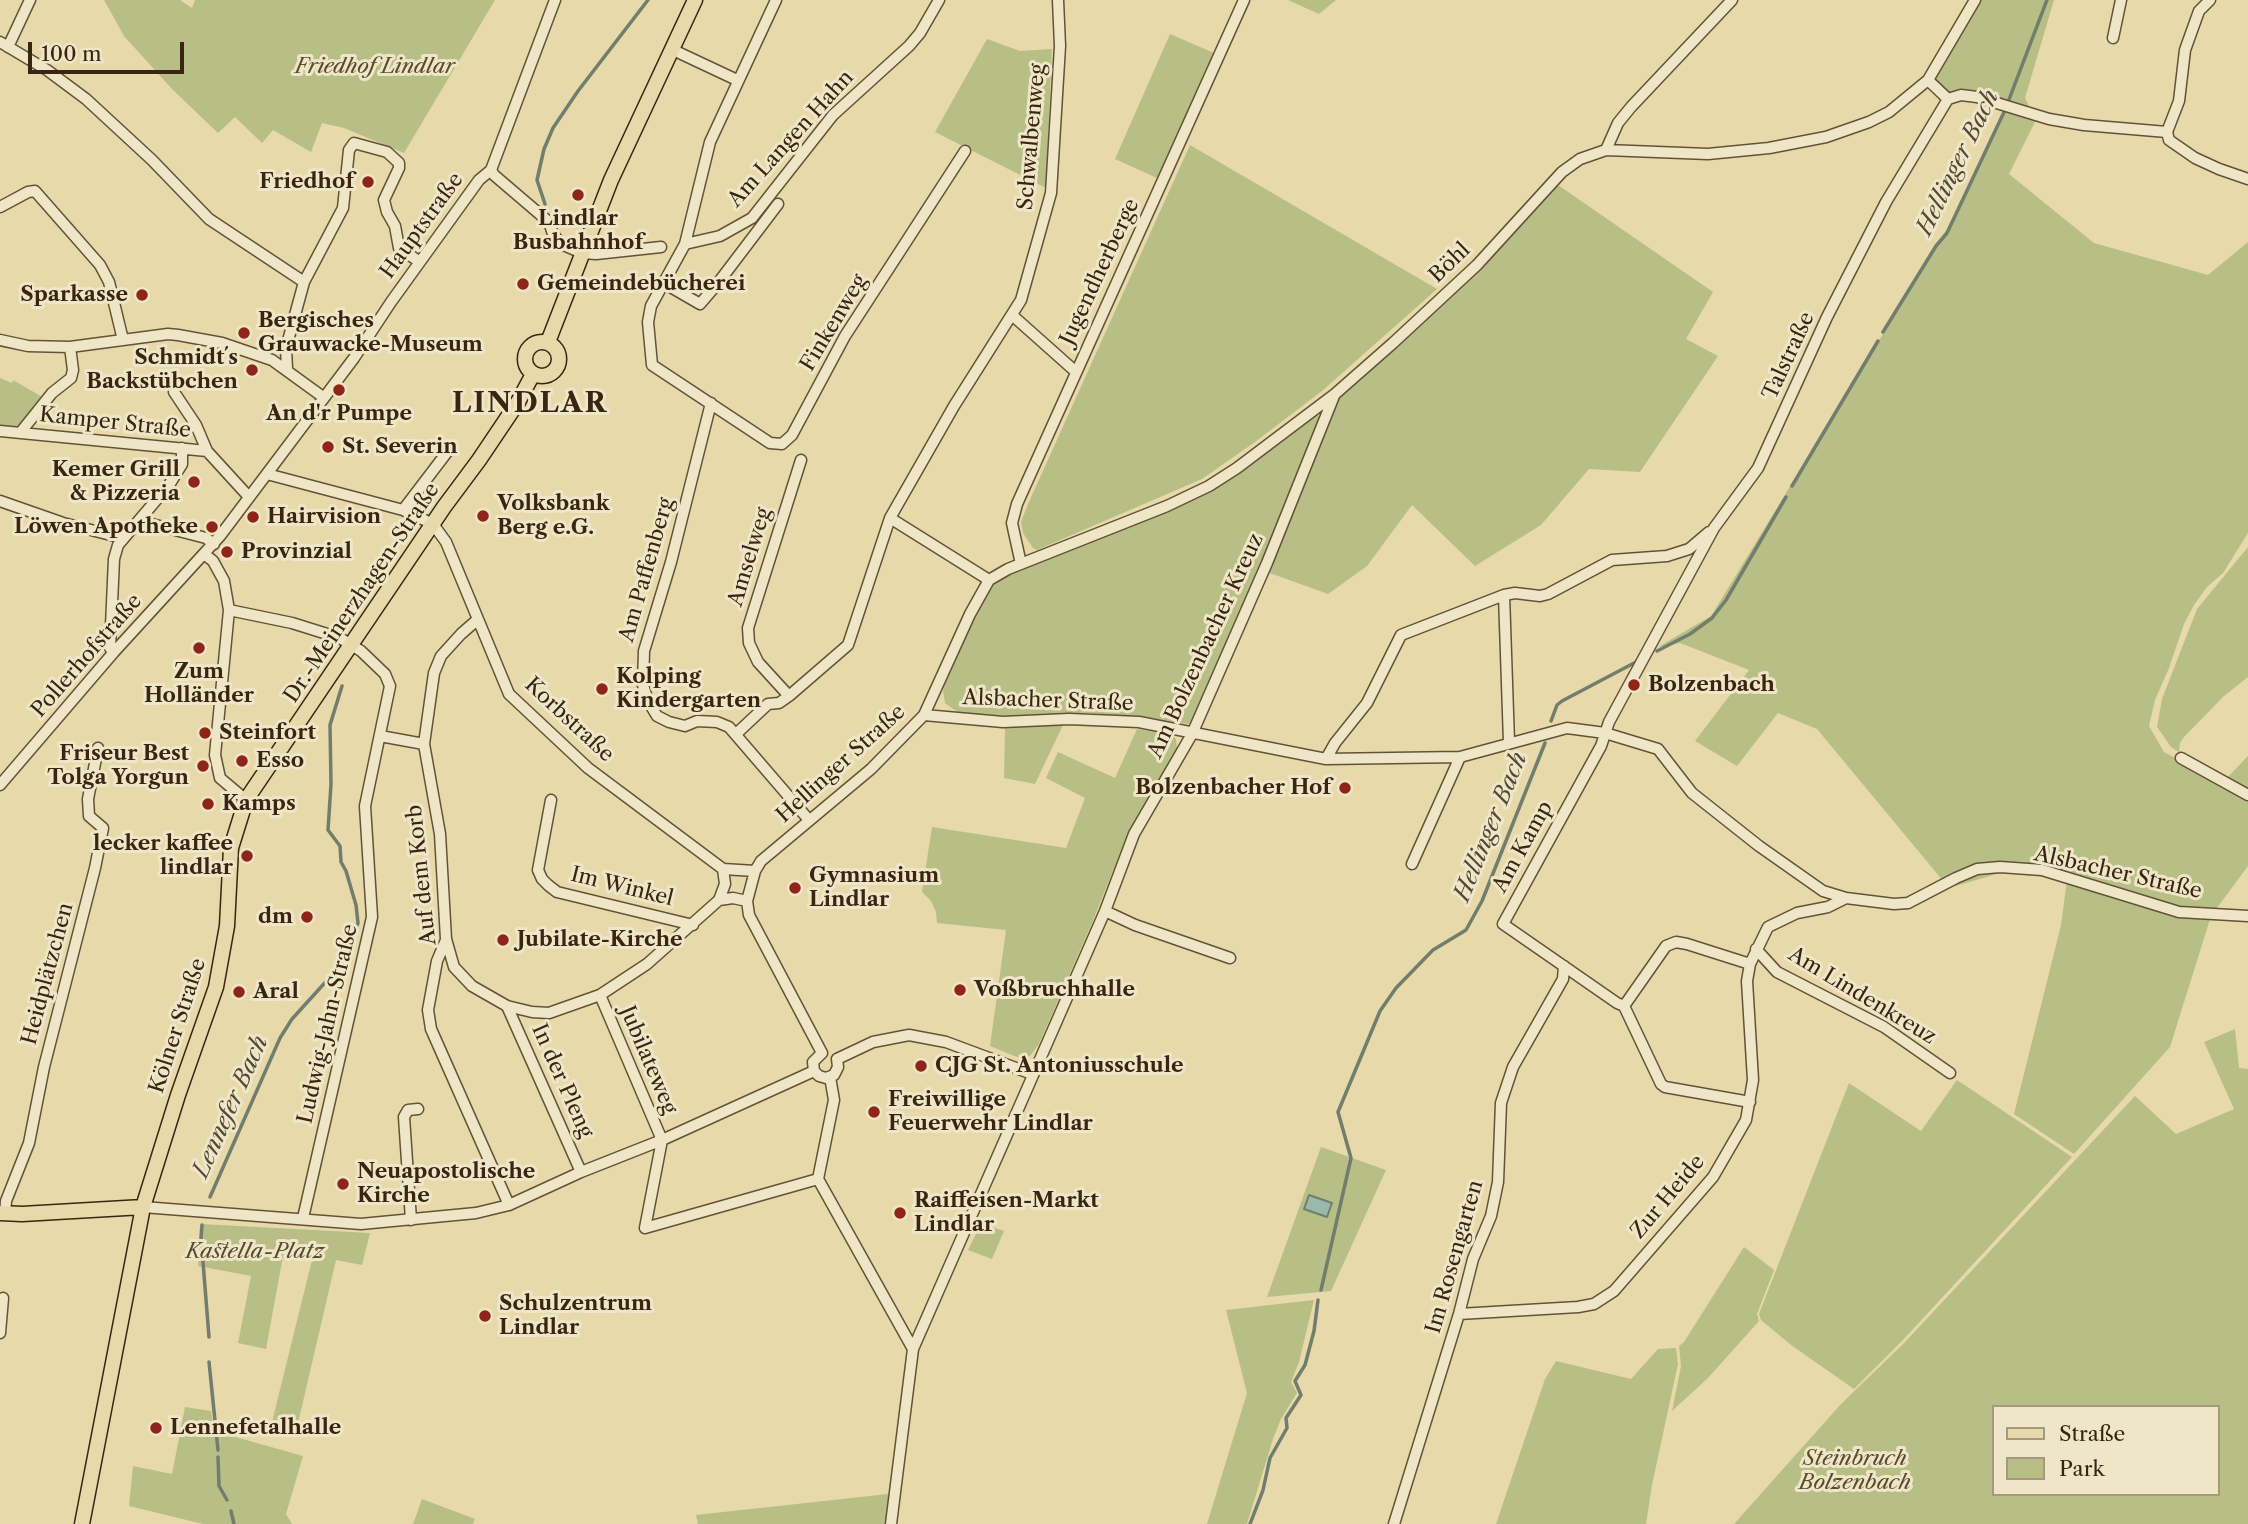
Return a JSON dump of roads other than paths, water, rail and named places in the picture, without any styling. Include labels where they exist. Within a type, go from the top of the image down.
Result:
[{"type":"main road","name":"Dr.-Meinerzhagen-Straße","points":[[246,800],[518,402],[533,374],[526,364],[528,350],[536,343],[548,342],[611,180],[695,0]]},
{"type":"main road","points":[[533,374],[550,375],[559,366],[557,350],[548,342]]},
{"type":"main road","name":"Kölner Straße","points":[[82,1524],[143,1207],[216,987],[227,926],[231,848],[246,800]]},
{"type":"main road","points":[[3,1213],[143,1207]]},
{"type":"street","points":[[30,0],[4,45],[47,70],[86,99],[152,160],[200,217],[304,282]]},
{"type":"street","name":"Hauptstraße","points":[[204,554],[354,358],[479,180],[491,170],[555,0]]},
{"type":"street","name":"Am Langen Hahn","points":[[776,0],[710,142],[685,244],[720,236],[751,218],[833,115],[909,47],[940,0]]},
{"type":"street","name":"Schwalbenweg","points":[[736,734],[768,704],[779,703],[789,696],[848,645],[890,517],[954,406],[1021,300],[1051,193],[1059,46],[1058,0]]},
{"type":"street","name":"Jugendherberge","points":[[1021,564],[1012,523],[1017,504],[1244,0]]},
{"type":"street","points":[[1606,150],[1618,123],[1631,107],[1732,0]]},
{"type":"street","points":[[2113,38],[2121,0]]},
{"type":"street","points":[[2210,0],[2199,11],[2185,50],[2179,101],[2167,132],[2169,140],[2195,158],[2248,179]]},
{"type":"street","points":[[1973,1],[1928,80],[1948,99],[1961,95],[1977,97],[2049,119],[2084,125],[2167,132]]},
{"type":"street","points":[[671,49],[737,80]]},
{"type":"street","name":"Böhl","points":[[1021,564],[1123,525],[1209,486],[1237,468],[1335,394],[1477,265],[1562,172],[1580,159],[1606,150],[1708,154],[1769,148],[1826,137],[1870,122],[1889,112],[1928,80]]},
{"type":"street","name":"Talstraße","points":[[1605,733],[1714,528],[1758,468],[1827,317],[1886,202],[1948,99]]},
{"type":"street","points":[[287,369],[286,348],[304,282],[343,208],[349,150],[355,143],[395,157],[399,168],[384,200],[395,226],[400,248],[420,262]]},
{"type":"street","name":"Finkenweg","points":[[711,403],[770,443],[782,444],[792,435],[845,336],[965,151]]},
{"type":"street","points":[[491,170],[549,222],[553,234],[561,244],[582,253],[596,254],[661,247]]},
{"type":"street","points":[[0,207],[32,190],[100,265],[109,282],[123,340]]},
{"type":"street","points":[[662,282],[700,304],[778,204]]},
{"type":"street","points":[[685,244],[650,306],[648,322],[652,365],[711,403]]},
{"type":"street","points":[[1012,315],[1076,372]]},
{"type":"street","points":[[0,340],[28,346],[71,347],[168,334],[222,342],[272,360],[323,397]]},
{"type":"street","points":[[20,433],[52,393],[71,378],[71,347]]},
{"type":"street","points":[[272,360],[286,348]]},
{"type":"street","points":[[174,392],[196,425],[207,451]]},
{"type":"street","name":"Am Bolzenbacher Kreuz","points":[[891,1524],[913,1349],[1105,911],[1134,834],[1192,734],[1267,563],[1335,394]]},
{"type":"street","name":"Am Paffenberg","points":[[711,403],[671,562],[643,651],[643,685],[657,716],[669,722],[685,726],[697,722],[717,722],[729,727],[809,820]]},
{"type":"street","name":"Kamper Straße","points":[[0,431],[207,451],[249,497]]},
{"type":"street","points":[[114,652],[110,648],[114,559],[123,538],[169,485],[182,464],[182,447]]},
{"type":"street","points":[[403,510],[451,447]]},
{"type":"street","name":"Amselweg","points":[[789,696],[758,662],[749,643],[748,628],[801,460]]},
{"type":"street","points":[[267,474],[403,510],[433,524]]},
{"type":"street","points":[[0,501],[63,523],[123,538]]},
{"type":"street","points":[[890,517],[989,580],[1021,564]]},
{"type":"street","points":[[140,521],[206,538],[214,544]]},
{"type":"street","name":"Korbstraße","points":[[433,524],[446,542],[509,694],[588,768],[723,869]]},
{"type":"street","points":[[1326,759],[1335,743],[1367,703],[1401,635],[1504,595],[1548,594],[1612,560],[1667,556],[1689,549],[1714,528]]},
{"type":"street","points":[[204,554],[213,561],[224,581],[229,610],[215,755],[220,778],[246,800]]},
{"type":"street","name":"Pollerhofstraße","points":[[2,779],[204,554]]},
{"type":"street","name":"Hellinger Straße","points":[[747,901],[755,871],[761,862],[871,769],[924,715],[970,614],[989,580]]},
{"type":"street","points":[[1504,595],[1509,742]]},
{"type":"street","points":[[229,610],[292,623],[340,638],[352,645]]},
{"type":"street","name":"Auf dem Korb","points":[[477,620],[442,656],[434,673],[424,744],[440,834],[446,939],[454,967],[472,986],[507,1006],[532,1013],[549,1013],[600,995],[647,964],[719,901]]},
{"type":"street","name":"Ludwig-Jahn-Straße","points":[[303,1218],[372,917],[365,806],[390,686],[385,674],[352,645]]},
{"type":"street","name":"Alsbacher Straße","points":[[924,715],[1003,722],[1069,719],[1139,722],[1326,759],[1460,757],[1567,728],[1605,733],[1658,749],[1692,793],[1823,891],[1846,898],[1894,904],[1908,903],[1956,878],[1977,870],[2000,867],[2042,870],[2179,912],[2248,916]]},
{"type":"street","name":"Am Kamp","points":[[1605,733],[1601,746],[1503,924],[1624,1006]]},
{"type":"street","points":[[380,736],[424,744]]},
{"type":"street","name":"Heidplätzchen","points":[[3,1213],[29,1143],[44,1068],[95,868],[103,828],[89,816],[88,799],[98,748]]},
{"type":"street","points":[[1412,864],[1460,757]]},
{"type":"street","points":[[2180,758],[2248,795]]},
{"type":"street","name":"Im Winkel","points":[[551,800],[538,870],[542,880],[557,892],[693,925]]},
{"type":"street","points":[[719,901],[725,884],[723,869],[755,871]]},
{"type":"street","points":[[719,901],[733,898],[747,901],[749,915],[822,1053]]},
{"type":"street","name":"Zur Heide","points":[[1459,1314],[1578,1307],[1594,1304],[1614,1291],[1713,1177],[1746,1120],[1753,1080],[1747,981],[1750,964],[1768,927],[1781,919],[1846,898]]},
{"type":"street","points":[[1105,911],[1135,925],[1230,958]]},
{"type":"street","points":[[446,939],[437,961],[428,1010],[431,1029],[509,1205]]},
{"type":"street","points":[[1749,1102],[1665,1087],[1661,1084],[1624,1006],[1666,946],[1676,942],[1750,964]]},
{"type":"street","name":"Am Lindenkreuz","points":[[1756,949],[1777,972],[1872,1020],[1950,1073]]},
{"type":"street","name":"Im Rosengarten","points":[[1394,1524],[1474,1259],[1491,1216],[1498,1182],[1501,1103],[1513,1067],[1563,979],[1564,966]]},
{"type":"street","name":"Jubilateweg","points":[[600,995],[662,1140]]},
{"type":"street","name":"In der Pleng","points":[[507,1006],[581,1172]]},
{"type":"street","points":[[837,1059],[873,1042],[909,1035],[946,1042],[1032,1074]]},
{"type":"street","points":[[822,1053],[830,1053],[837,1059],[836,1072],[830,1077],[823,1077],[814,1071],[813,1062],[822,1053]]},
{"type":"street","points":[[143,1207],[361,1224],[476,1213],[509,1205],[814,1071]]},
{"type":"street","points":[[830,1077],[835,1100],[818,1179],[913,1349]]},
{"type":"street","points":[[411,1220],[404,1117],[408,1110],[418,1109]]},
{"type":"street","points":[[662,1140],[645,1228],[818,1179]]},
{"type":"street","points":[[0,1333],[3,1298]]},
{"type":"waterway","name":"Lennefer Bach","points":[[545,204],[537,180],[544,149],[553,128],[648,0]]},
{"type":"waterway","name":"Hellinger Bach","points":[[1883,332],[1936,246],[1947,233],[2005,110],[2047,0]]},
{"type":"waterway","name":"Hellinger Bach","points":[[1792,486],[1878,341]]},
{"type":"waterway","name":"Hellinger Bach","points":[[1657,651],[1690,634],[1712,618],[1726,600],[1786,497]]},
{"type":"waterway","name":"Hellinger Bach","points":[[1551,721],[1557,705],[1562,701],[1636,662]]},
{"type":"waterway","name":"Lennefer Bach","points":[[210,1197],[280,1038],[292,1019],[341,965],[358,923],[356,905],[341,862],[340,846],[328,830],[331,784],[330,725],[342,686]]},
{"type":"waterway","name":"Hellinger Bach","points":[[1321,1290],[1351,1158],[1338,1112],[1380,1011],[1396,988],[1433,950],[1466,930],[1482,901],[1545,743]]},
{"type":"waterway","points":[[202,1225],[209,1337]]},
{"type":"waterway","name":"Hellinger Bach","points":[[1250,1524],[1263,1490],[1270,1458],[1287,1428],[1286,1418],[1301,1395],[1295,1381],[1305,1365],[1314,1331],[1318,1300]]},
{"type":"waterway","name":"Lennefer Bach","points":[[209,1362],[218,1450]]},
{"type":"waterway","name":"Lennefer Bach","points":[[218,1457],[219,1486],[227,1500]]},
{"type":"waterway","name":"Lennefer Bach","points":[[231,1511],[234,1524]]},
{"type":"place","name":"Friedhof","points":[[368,182]]},
{"type":"place","name":"Lindlar Busbahnhof","points":[[578,195]]},
{"type":"place","name":"Gemeindebücherei","points":[[523,284]]},
{"type":"place","name":"Sparkasse","points":[[142,295]]},
{"type":"place","name":"Bergisches Grauwacke-Museum","points":[[244,333]]},
{"type":"place","name":"Schmidt´s Backstübchen","points":[[252,370]]},
{"type":"place","name":"An d'r Pumpe","points":[[339,390]]},
{"type":"place","name":"St. Severin","points":[[328,447]]},
{"type":"place","name":"Kemer Grill & Pizzeria","points":[[194,482]]},
{"type":"place","name":"Volksbank Berg e.G.","points":[[483,516]]},
{"type":"place","name":"Hairvision","points":[[253,517]]},
{"type":"place","name":"Löwen Apotheke","points":[[212,527]]},
{"type":"place","name":"Provinzial","points":[[227,552]]},
{"type":"place","name":"Zum Holländer","points":[[199,648]]},
{"type":"place","name":"Bolzenbach","points":[[1634,685]]},
{"type":"place","name":"Kolping Kindergarten","points":[[602,689]]},
{"type":"place","name":"Steinfort","points":[[205,733]]},
{"type":"place","name":"Esso","points":[[242,761]]},
{"type":"place","name":"Friseur Best Tolga Yorgun","points":[[203,766]]},
{"type":"place","name":"Bolzenbacher Hof","points":[[1345,788]]},
{"type":"place","name":"Kamps","points":[[208,804]]},
{"type":"place","name":"lecker kaffee lindlar","points":[[247,856]]},
{"type":"place","name":"Gymnasium Lindlar","points":[[795,888]]},
{"type":"place","name":"dm","points":[[307,917]]},
{"type":"place","name":"Jubilate-Kirche","points":[[503,940]]},
{"type":"place","name":"Voßbruchhalle","points":[[960,990]]},
{"type":"place","name":"Aral","points":[[239,992]]},
{"type":"place","name":"CJG St. Antoniusschule","points":[[921,1066]]},
{"type":"place","name":"Freiwillige Feuerwehr Lindlar","points":[[874,1112]]},
{"type":"place","name":"Neuapostolische Kirche","points":[[343,1184]]},
{"type":"place","name":"Raiffeisen-Markt Lindlar","points":[[900,1213]]},
{"type":"place","name":"Schulzentrum Lindlar","points":[[485,1316]]},
{"type":"place","name":"Lennefetalhalle","points":[[156,1428]]},
{"type":"district","name":"LINDLAR","points":[[530,404]]},
{"type":"park label","name":"Friedhof Lindlar","points":[[375,67]]},
{"type":"park label","name":"Kastella-Platz","points":[[255,1252]]},
{"type":"park label","name":"Steinbruch Bolzenbach","points":[[1855,1471]]}]
